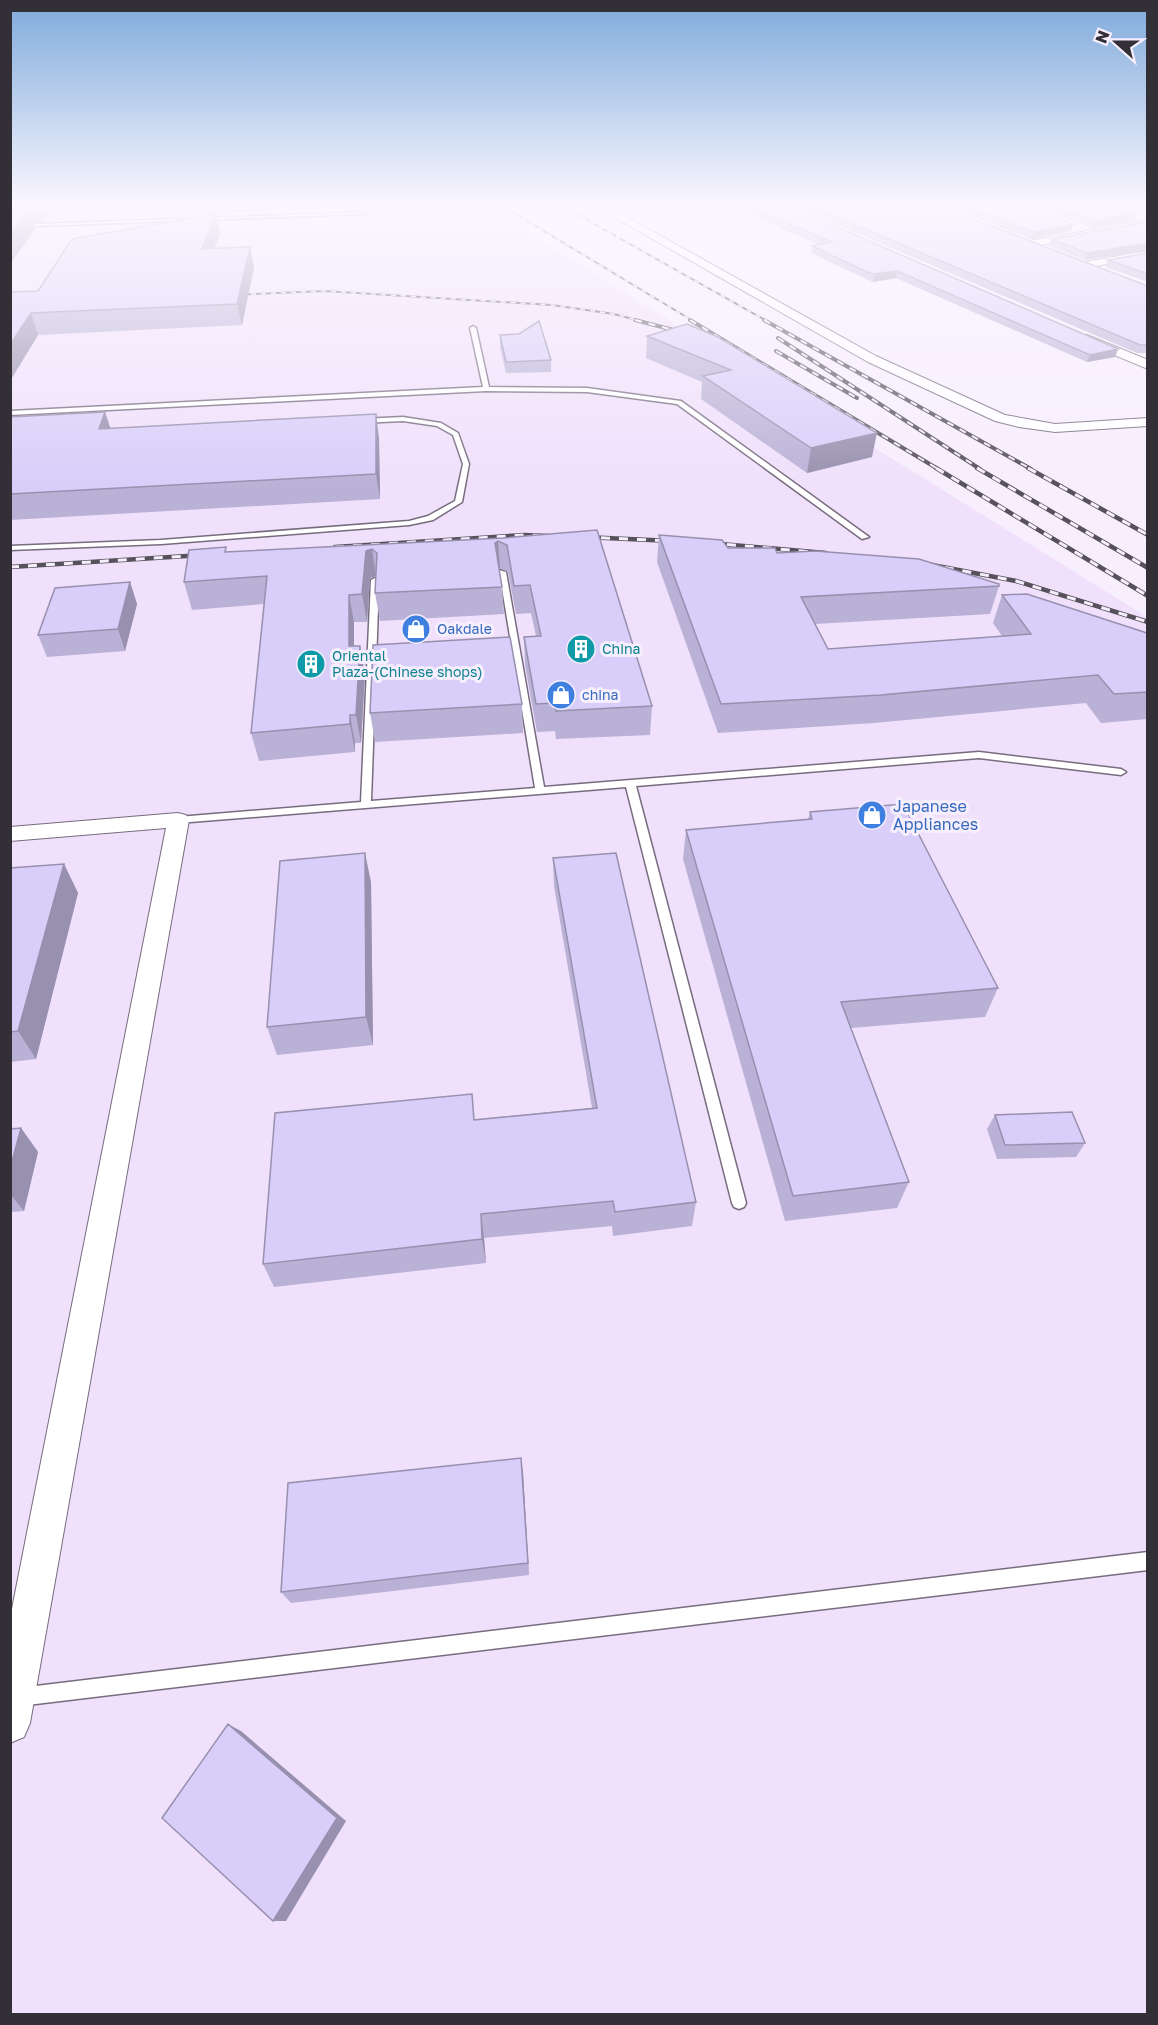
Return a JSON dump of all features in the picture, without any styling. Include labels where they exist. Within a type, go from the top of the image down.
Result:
[{"type":"street","points":[[762,296],[872,358],[1000,418],[1050,429],[1148,422]]},
{"type":"street","points":[[1071,332],[1148,364]]},
{"type":"street","points":[[10,834],[178,820],[13,1710]]},
{"type":"lane","points":[[473,328],[486,389]]},
{"type":"lane","points":[[10,413],[486,389],[586,390],[679,402],[866,537]]},
{"type":"lane","points":[[10,548],[161,542],[409,523],[430,518],[458,502],[466,464],[456,434],[439,424],[403,419],[355,421]]},
{"type":"lane","points":[[502,572],[540,791]]},
{"type":"lane","points":[[366,805],[375,580]]},
{"type":"lane","points":[[503,649],[515,648]]},
{"type":"lane","points":[[372,660],[384,658]]},
{"type":"lane","points":[[178,820],[979,755],[1121,772]]},
{"type":"lane","points":[[630,783],[739,1203]]},
{"type":"lane","points":[[13,1710],[1148,1561]]},
{"type":"shaded area","points":[[11,296],[631,296],[1147,617],[1147,2014],[11,2014]]},
{"type":"building","points":[[10,296],[239,296],[237,304],[31,313],[10,345]]},
{"type":"building","points":[[956,296],[997,296],[1118,349],[1090,355]]},
{"type":"building","points":[[1025,296],[1148,296],[1148,345],[1140,345]]},
{"type":"building","points":[[539,321],[551,360],[506,362],[500,335],[519,334]]},
{"type":"building","points":[[687,324],[718,337],[877,433],[811,448],[703,376],[731,370],[647,336]]},
{"type":"building","points":[[105,412],[99,429],[376,414],[376,474],[10,494],[10,417]]},
{"type":"building","points":[[597,530],[652,706],[556,711],[554,703],[536,704],[524,637],[541,636],[530,585],[514,586],[507,545],[498,541],[495,543],[502,587],[375,593],[377,553],[372,549],[366,551],[362,594],[349,595],[349,646],[360,646],[356,715],[350,715],[350,724],[251,733],[267,576],[184,582],[189,550],[226,547],[225,552],[503,538]]},
{"type":"building","points":[[659,535],[722,540],[728,548],[775,548],[777,553],[815,551],[919,559],[999,584],[999,586],[801,597],[828,649],[1031,634],[1002,595],[1027,594],[1148,634],[1148,692],[1114,694],[1098,675],[881,695],[721,704]]},
{"type":"building","points":[[130,582],[118,629],[38,635],[55,588]]},
{"type":"building","points":[[510,637],[522,704],[370,713],[373,645]]},
{"type":"building","points":[[903,804],[998,988],[841,1002],[909,1182],[793,1196],[686,830],[812,819],[810,812]]},
{"type":"building","points":[[365,853],[366,1017],[267,1027],[280,861]]},
{"type":"building","points":[[616,853],[696,1202],[615,1212],[613,1201],[481,1214],[482,1239],[263,1264],[275,1113],[472,1094],[474,1120],[597,1108],[553,858]]},
{"type":"building","points":[[64,864],[18,1031],[10,1032],[10,868]]},
{"type":"building","points":[[1072,1112],[1085,1143],[1005,1145],[995,1115]]},
{"type":"building","points":[[21,1128],[10,1169],[10,1129]]},
{"type":"building","points":[[521,1458],[528,1563],[281,1592],[288,1483]]},
{"type":"building","points":[[228,1724],[337,1818],[273,1921],[162,1818]]},
{"type":"railway","points":[[414,296],[552,305],[614,314],[640,321]]},
{"type":"railway","points":[[652,296],[693,321]]},
{"type":"railway","points":[[723,296],[767,321]]},
{"type":"railway","points":[[635,320],[689,334]]},
{"type":"railway","points":[[690,320],[789,380]]},
{"type":"railway","points":[[764,320],[1031,469]]},
{"type":"railway","points":[[778,338],[980,469]]},
{"type":"railway","points":[[776,351],[857,398]]},
{"type":"railway","points":[[766,368],[789,380]]},
{"type":"railway","points":[[789,380],[938,469]]},
{"type":"railway","points":[[936,468],[1148,596]]},
{"type":"railway","points":[[977,468],[1148,568]]},
{"type":"railway","points":[[1028,468],[1148,535]]},
{"type":"railway","points":[[335,547],[524,535],[548,536]]},
{"type":"railway","points":[[583,537],[673,541]]},
{"type":"railway","points":[[709,543],[826,553]]},
{"type":"railway","points":[[10,567],[203,555]]},
{"type":"railway","points":[[927,564],[1016,581],[1148,622]]},
{"type":"place","name":"Oakdale","points":[[416,629]]},
{"type":"place","name":"China","points":[[581,649]]},
{"type":"place","name":"Oriental Plaza-(Chinese shops)","points":[[311,664]]},
{"type":"place","name":"china","points":[[561,695]]},
{"type":"place","name":"Japanese Appliances","points":[[872,815]]}]
